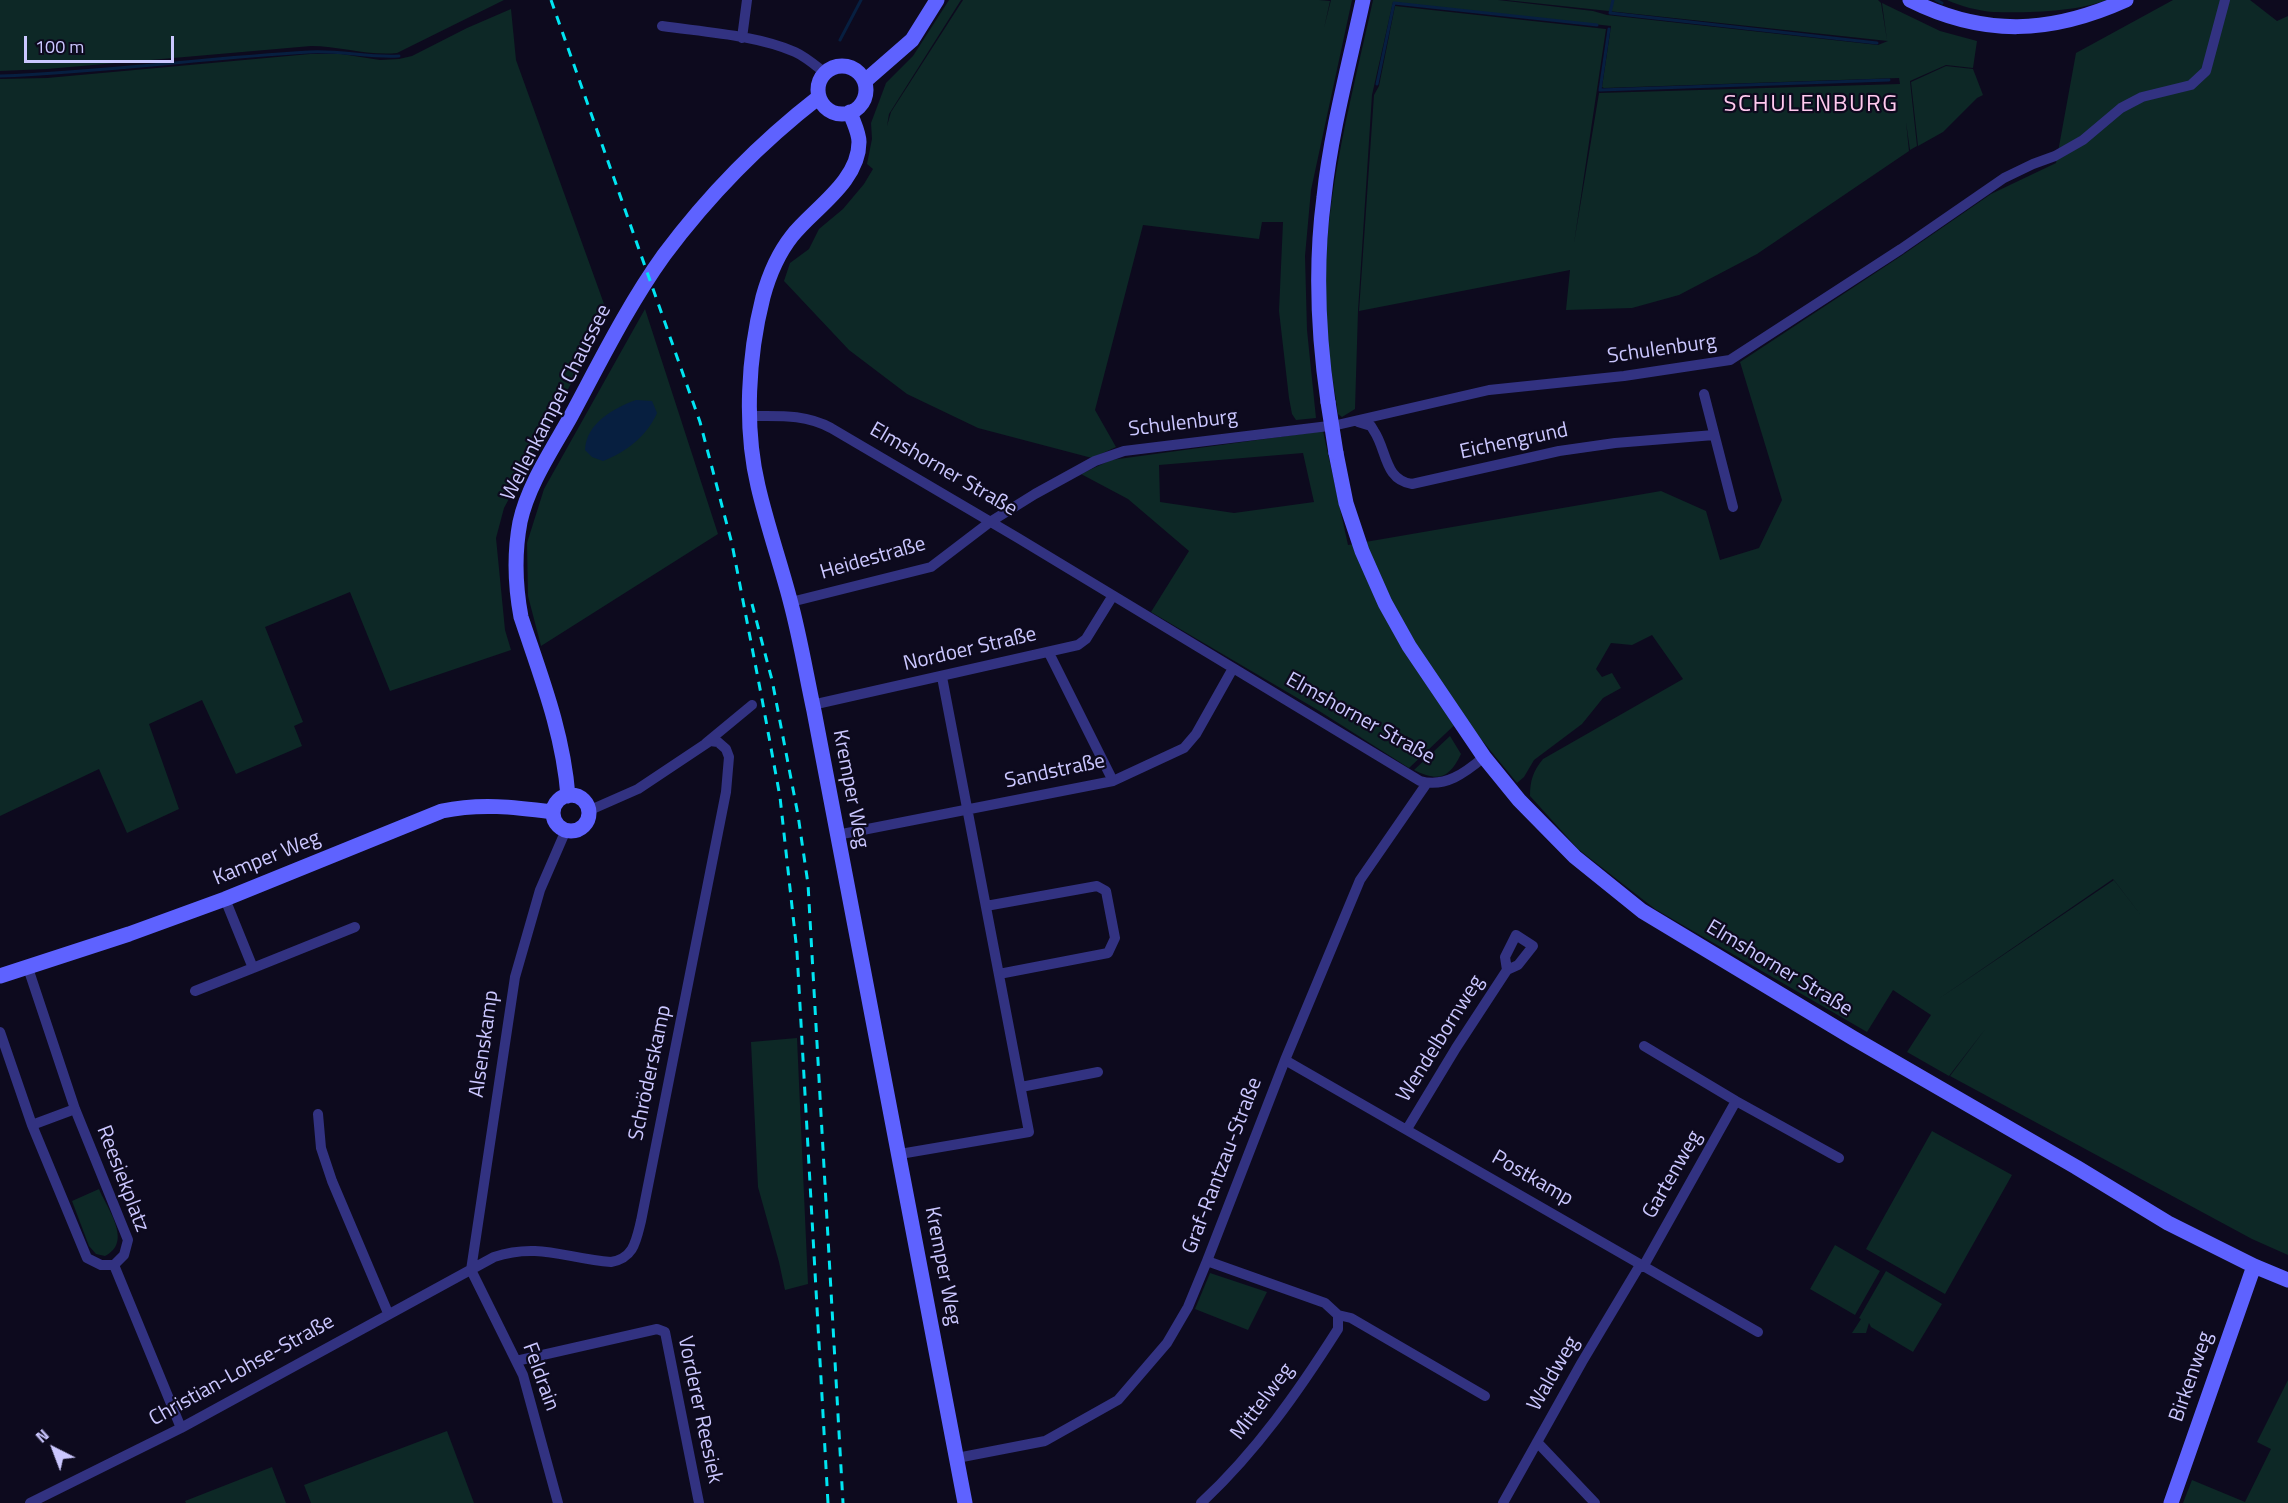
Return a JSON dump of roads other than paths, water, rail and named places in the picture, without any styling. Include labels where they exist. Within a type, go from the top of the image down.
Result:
[{"type":"main road","points":[[865,81],[912,40],[937,0]]},
{"type":"main road","points":[[1363,0],[1323,197],[1319,259],[1319,317],[1336,453],[1346,503],[1362,551],[1385,603],[1409,646],[1484,758]]},
{"type":"main road","points":[[1910,0],[1952,18],[2017,28],[2053,25],[2103,10],[2126,0]]},
{"type":"main road","points":[[836,66],[845,66],[857,71],[865,81],[866,91],[863,101],[850,112],[831,111],[819,97],[819,84],[825,73],[836,66]]},
{"type":"main road","name":"Wellenkamper Chaussee","points":[[568,795],[566,767],[558,728],[521,617],[515,555],[520,520],[531,490],[617,330],[663,256],[759,146],[819,97]]},
{"type":"main road","name":"Kremper Weg","points":[[850,112],[859,143],[852,168],[792,236],[769,276],[753,341],[751,416],[758,487],[790,602],[812,705],[966,1503]]},
{"type":"main road","name":"Elmshorner Straße","points":[[1484,758],[1557,841],[1642,911],[2168,1223],[2254,1266],[2288,1280]]},
{"type":"main road","points":[[568,795],[581,799],[588,811],[583,826],[575,830],[566,830],[556,824],[553,812],[556,802],[568,795]]},
{"type":"main road","name":"Kamper Weg","points":[[0,976],[225,899],[442,812],[494,805],[553,812]]},
{"type":"main road","name":"Birkenweg","points":[[2170,1503],[2254,1266]]},
{"type":"street","points":[[742,38],[747,0]]},
{"type":"street","name":"Schulenburg","points":[[990,522],[1074,472],[1124,451],[1358,422],[1489,390],[1634,375],[1730,360],[1901,249],[2004,178],[2055,156],[2083,140],[2121,108],[2142,97],[2191,85],[2205,70],[2225,0]]},
{"type":"street","points":[[663,26],[742,38],[793,51],[825,73]]},
{"type":"street","points":[[1704,394],[1733,507]]},
{"type":"street","name":"Elmshorner Straße","points":[[751,416],[801,417],[821,423],[1420,781],[1427,783],[1451,780],[1484,758]]},
{"type":"street","name":"Eichengrund","points":[[1358,422],[1371,426],[1393,476],[1400,481],[1412,484],[1558,452],[1615,443],[1714,435]]},
{"type":"street","name":"Heidestraße","points":[[790,602],[931,567],[990,522]]},
{"type":"street","name":"Nordoer Straße","points":[[812,705],[1049,653],[1082,643],[1112,597]]},
{"type":"street","points":[[1049,653],[1113,781]]},
{"type":"street","name":"Sandstraße","points":[[837,835],[1113,781],[1184,748],[1196,734],[1232,670]]},
{"type":"street","points":[[900,1154],[1029,1132],[942,677]]},
{"type":"street","points":[[588,811],[638,789],[710,742],[752,705]]},
{"type":"street","name":"Schröderskamp","points":[[471,1270],[494,1257],[522,1250],[537,1250],[611,1262],[627,1256],[634,1247],[692,972],[726,792],[729,757],[726,749],[710,742]]},
{"type":"street","name":"Graf-Rantzau-Straße","points":[[957,1458],[1045,1441],[1118,1400],[1167,1343],[1188,1307],[1207,1262],[1285,1060],[1360,880],[1427,783]]},
{"type":"street","name":"Alsenskamp","points":[[471,1270],[515,976],[540,890],[566,830]]},
{"type":"street","points":[[986,906],[1097,886],[1106,891],[1115,938],[1108,952],[999,974]]},
{"type":"street","points":[[225,899],[253,968]]},
{"type":"street","points":[[195,991],[355,927]]},
{"type":"street","name":"Reesiekplatz","points":[[27,968],[75,1110],[128,1240],[124,1255],[114,1265]]},
{"type":"street","name":"Wendelbornweg","points":[[1407,1129],[1456,1048],[1508,970]]},
{"type":"street","points":[[0,1032],[32,1125],[87,1258],[101,1265],[114,1265],[181,1428]]},
{"type":"street","points":[[1644,1046],[1736,1101],[1839,1158]]},
{"type":"street","name":"Postkamp","points":[[1285,1060],[1758,1332]]},
{"type":"street","points":[[1021,1088],[1098,1072]]},
{"type":"street","name":"Gartenweg","points":[[1641,1266],[1736,1101]]},
{"type":"street","name":"Reesiekplatz","points":[[32,1125],[75,1110]]},
{"type":"street","points":[[318,1114],[321,1148],[332,1181],[388,1313]]},
{"type":"street","points":[[1207,1262],[1325,1303],[1338,1316],[1351,1318],[1485,1396]]},
{"type":"street","name":"Waldweg","points":[[1503,1503],[1582,1362],[1641,1266]]},
{"type":"street","name":"Christian-Lohse-Straße","points":[[30,1503],[181,1428],[388,1313],[471,1270]]},
{"type":"street","name":"Feldrain","points":[[471,1270],[523,1375],[558,1503]]},
{"type":"street","name":"Mittelweg","points":[[1201,1503],[1245,1458],[1292,1399],[1338,1329],[1338,1316]]},
{"type":"street","name":"Vorderer Reesiek","points":[[516,1360],[657,1329],[665,1332],[699,1503]]},
{"type":"street","points":[[1537,1442],[1595,1503]]},
{"type":"water","points":[[636,400],[652,401],[657,413],[648,429],[628,448],[612,457],[603,461],[592,457],[585,450],[590,432],[596,424],[610,412]]},
{"type":"waterway","points":[[840,40],[861,0]]},
{"type":"waterway","points":[[1613,0],[1610,13],[1877,43]]},
{"type":"waterway","points":[[1936,0],[1942,3]]},
{"type":"waterway","points":[[1377,84],[1394,3],[1597,25]]},
{"type":"waterway","points":[[1609,29],[1600,90],[1889,80]]},
{"type":"waterway","points":[[0,76],[309,52],[399,56]]},
{"type":"railway","points":[[551,0],[700,422],[732,544],[762,699],[780,797],[797,952],[828,1503]]},
{"type":"railway","points":[[752,604],[772,680],[798,815],[808,884],[843,1503]]},
{"type":"district","name":"SCHULENBURG","points":[[1811,105]]}]
